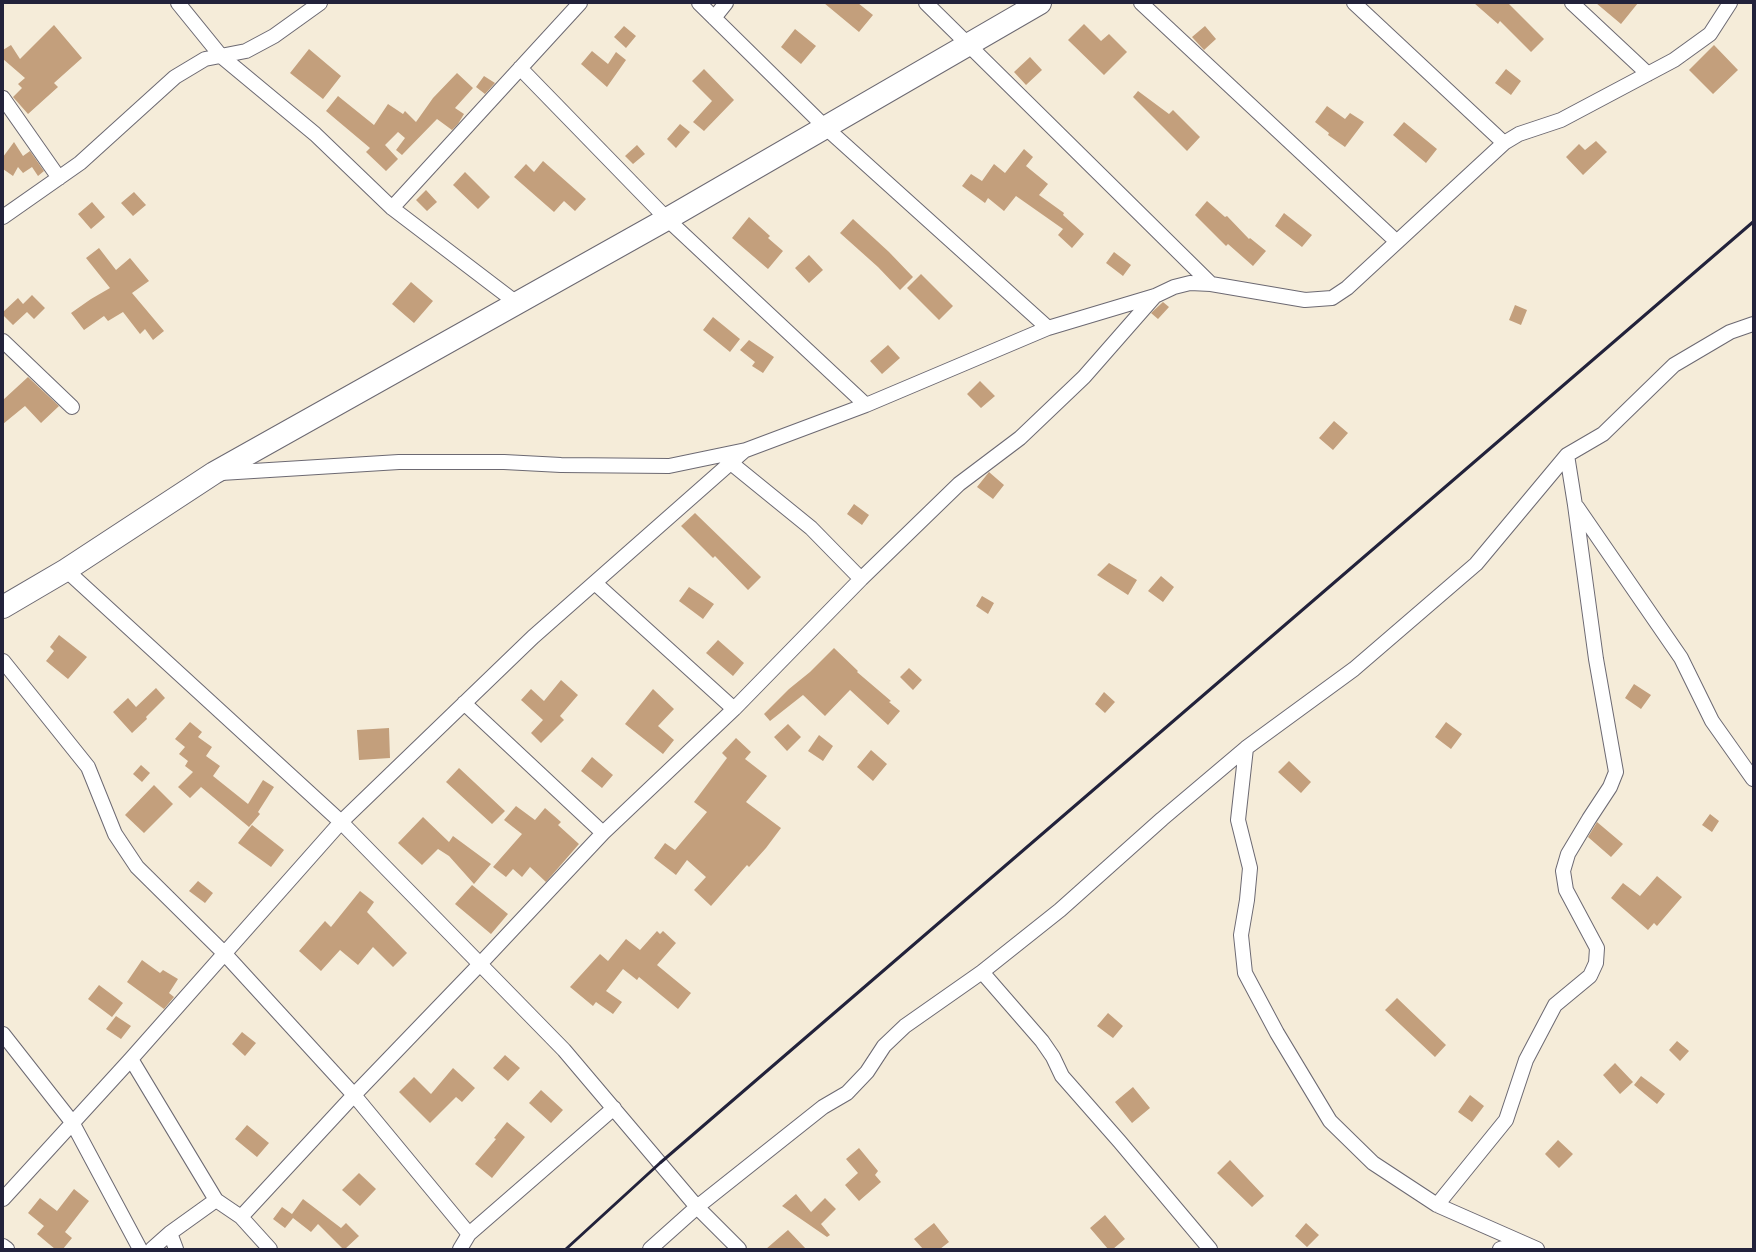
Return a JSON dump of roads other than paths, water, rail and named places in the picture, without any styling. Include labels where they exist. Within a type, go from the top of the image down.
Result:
[{"type":"main road","points":[[3,607],[66,570],[214,473],[518,304],[1040,3]]},
{"type":"street","points":[[178,3],[221,56],[315,134],[392,208],[518,304]]},
{"type":"street","points":[[3,217],[80,163],[175,77],[205,59],[246,51],[274,36],[320,3]]},
{"type":"street","points":[[392,208],[580,3]]},
{"type":"street","points":[[698,3],[825,127],[1048,328]]},
{"type":"street","points":[[714,18],[726,3]]},
{"type":"street","points":[[926,3],[1212,284]]},
{"type":"street","points":[[1141,3],[1397,242]]},
{"type":"street","points":[[1354,3],[1504,143]]},
{"type":"street","points":[[1572,3],[1648,74]]},
{"type":"street","points":[[214,473],[399,462],[504,462],[561,465],[669,466],[746,450],[866,405],[1048,328],[1155,296],[1174,287],[1190,283],[1212,284],[1305,300],[1332,298],[1347,288],[1504,143],[1519,134],[1561,120],[1674,60],[1710,34],[1730,3]]},
{"type":"street","points":[[520,68],[667,219],[866,405]]},
{"type":"street","points":[[3,98],[60,178]]},
{"type":"street","points":[[240,1217],[603,833],[734,709],[861,579],[959,484],[1020,438],[1084,377],[1155,296]]},
{"type":"street","points":[[650,1249],[697,1207],[823,1107],[847,1093],[867,1072],[884,1046],[905,1026],[982,972],[1060,910],[1162,819],[1246,748],[1354,669],[1476,564],[1566,455],[1603,434],[1674,365],[1730,332],[1753,324]]},
{"type":"street","points":[[3,341],[72,407]]},
{"type":"street","points":[[3,1200],[72,1122],[131,1059],[341,822],[533,637],[746,450]]},
{"type":"street","points":[[1437,1205],[1506,1120],[1526,1060],[1555,1005],[1590,976],[1596,963],[1597,948],[1566,890],[1563,871],[1568,854],[1610,787],[1616,772],[1596,659],[1575,505],[1566,455]]},
{"type":"street","points":[[731,463],[811,528],[861,579]]},
{"type":"street","points":[[1575,505],[1680,658],[1712,721],[1753,779]]},
{"type":"street","points":[[66,570],[341,822],[481,963],[564,1050],[697,1207],[739,1249]]},
{"type":"street","points":[[595,583],[734,709]]},
{"type":"street","points":[[3,661],[88,767],[115,834],[137,867],[224,953],[354,1095],[469,1234]]},
{"type":"street","points":[[464,703],[603,833]]},
{"type":"street","points":[[1246,748],[1238,820],[1250,868],[1248,900],[1241,935],[1245,973],[1277,1033],[1330,1121],[1373,1163],[1437,1205],[1537,1249]]},
{"type":"street","points":[[982,972],[1042,1041],[1053,1057],[1062,1076],[1210,1249]]},
{"type":"street","points":[[3,1034],[72,1122],[140,1249]]},
{"type":"street","points":[[131,1059],[216,1200],[240,1217],[270,1249]]},
{"type":"street","points":[[460,1249],[469,1234],[614,1108]]},
{"type":"street","points":[[152,1249],[170,1233],[216,1200]]},
{"type":"street","points":[[170,1233],[176,1249]]},
{"type":"street","points":[[1500,1249],[1521,1242]]},
{"type":"street","points":[[3,1246],[6,1249]]},
{"type":"railway","points":[[566,1249],[660,1163],[1753,222]]}]
